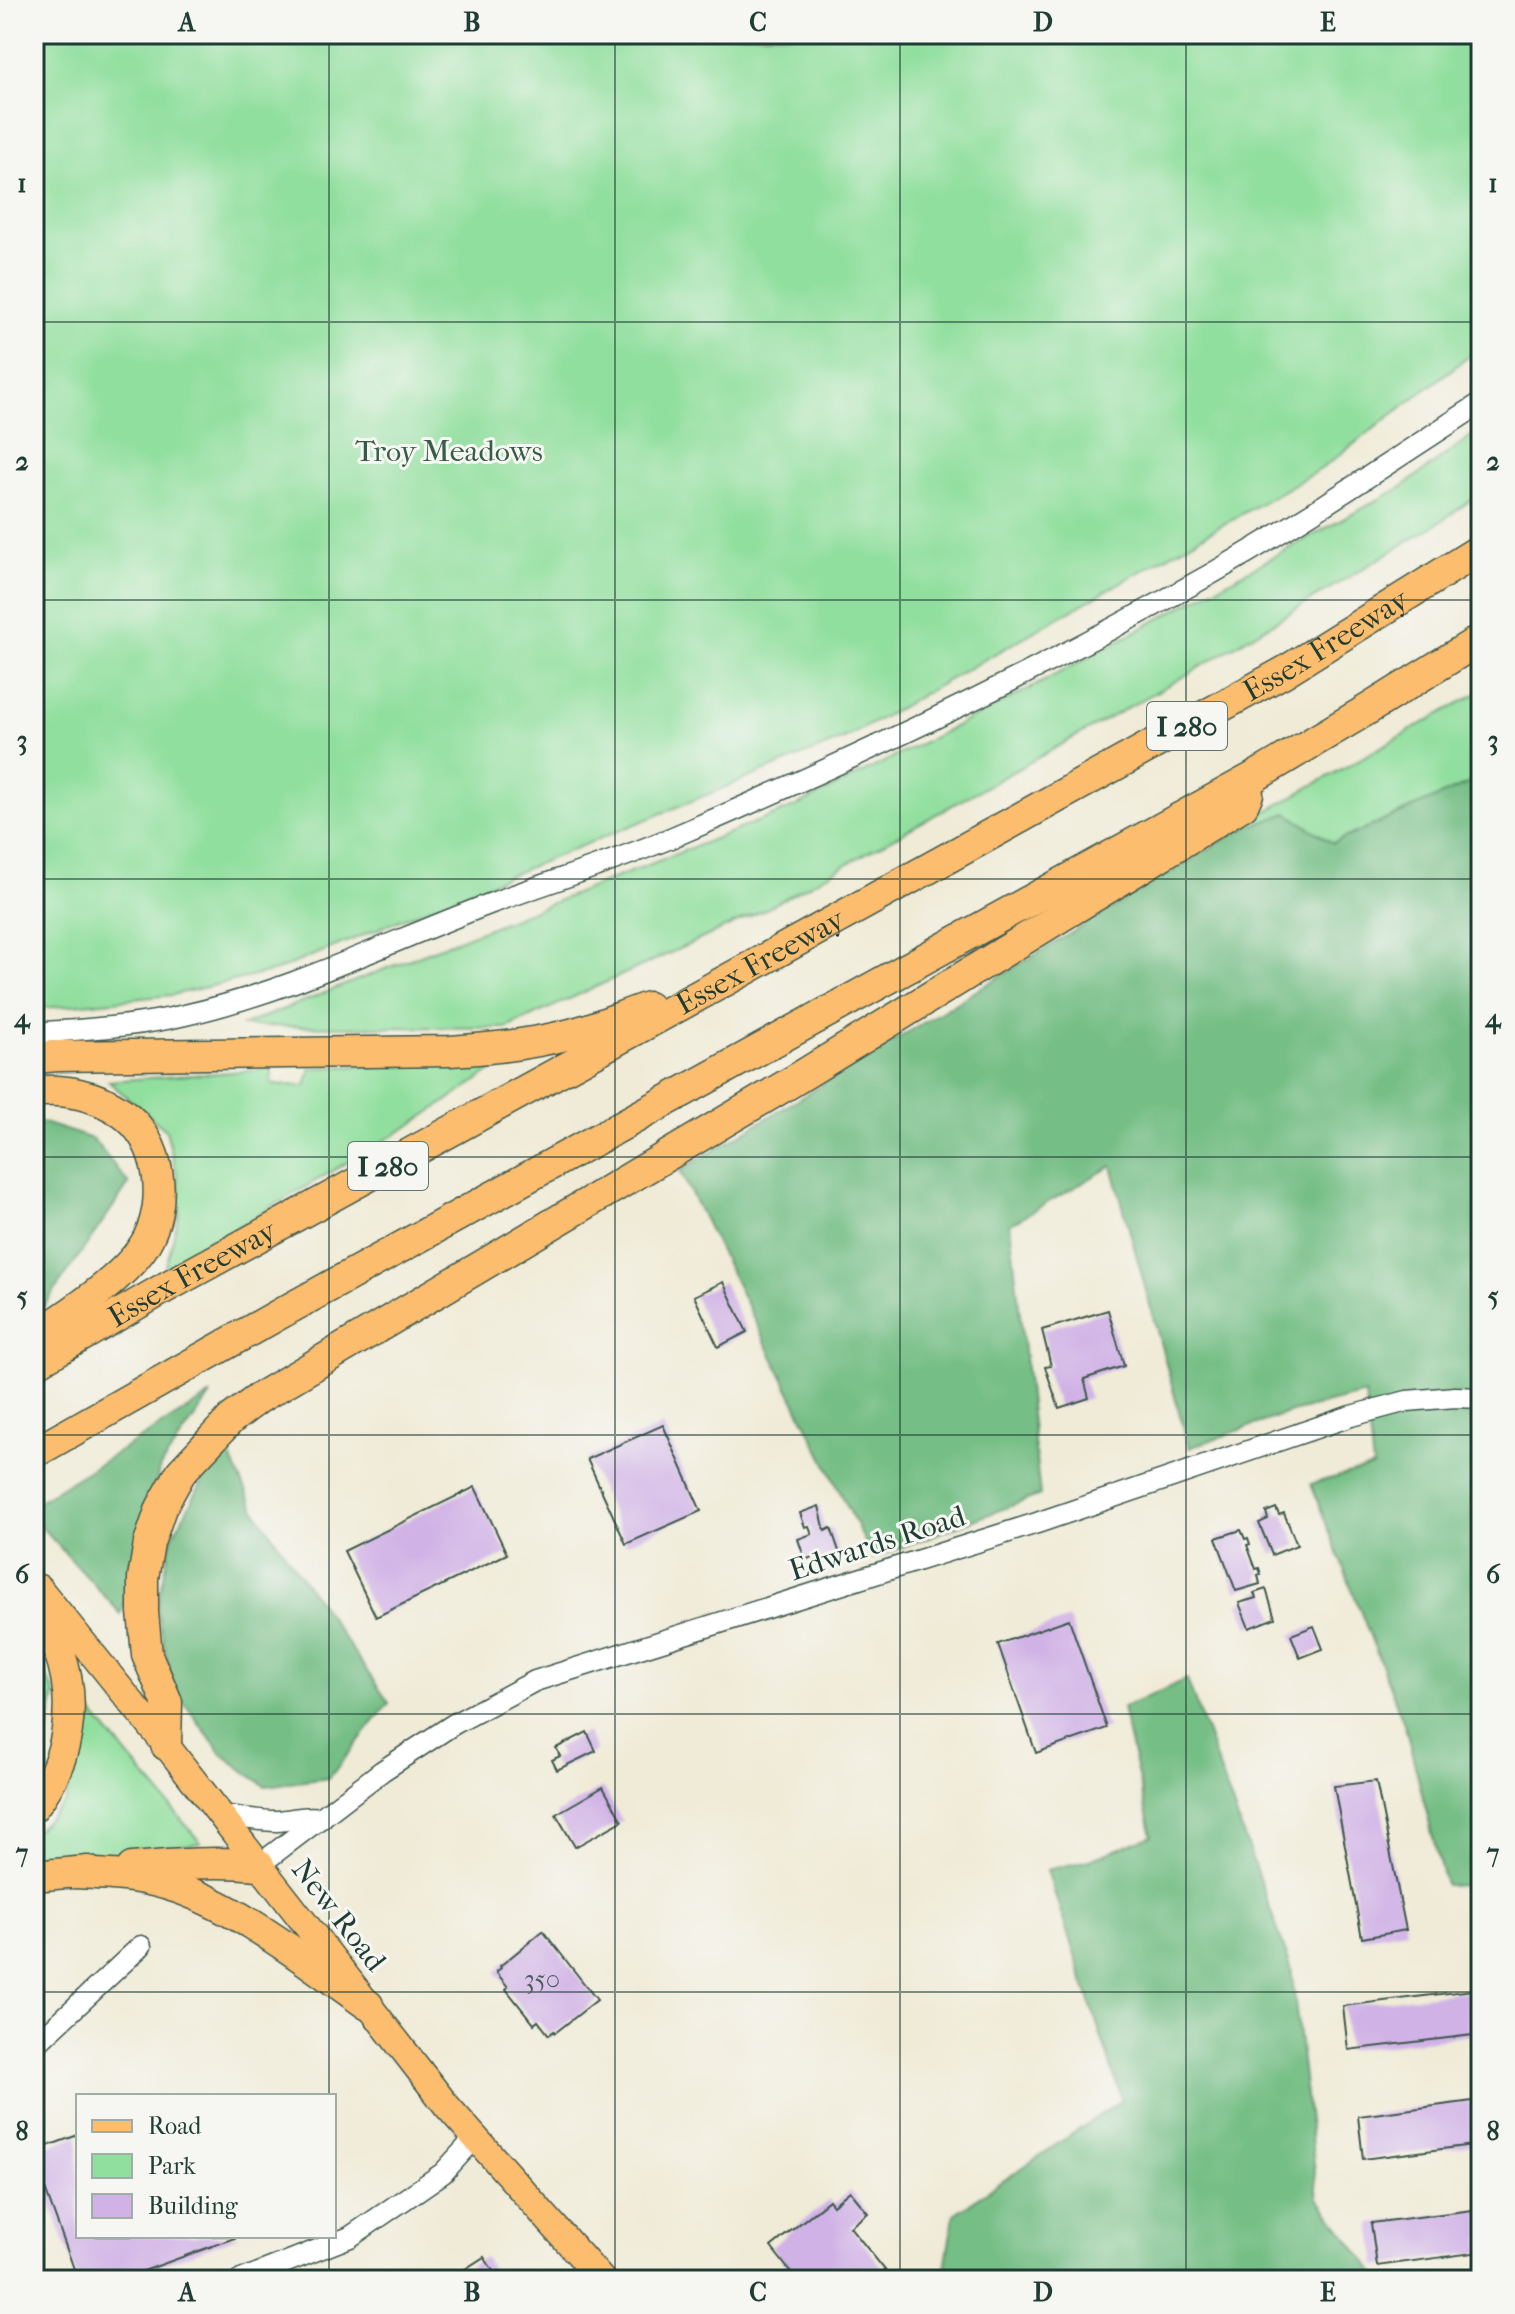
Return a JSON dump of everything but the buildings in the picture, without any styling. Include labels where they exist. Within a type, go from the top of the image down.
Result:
[{"type":"highway","name":"Essex Freeway","points":[[34,1364],[168,1286],[1284,672],[1481,549]]},
{"type":"highway","name":"I 280","points":[[34,1453],[245,1333],[1256,776],[1481,639]]},
{"type":"highway","points":[[166,1745],[167,1702],[147,1655],[143,1612],[143,1578],[149,1543],[161,1508],[181,1472],[231,1419],[259,1398],[793,1081],[1243,805],[1256,776]]},
{"type":"highway","points":[[34,1058],[496,1048],[542,1041],[586,1029],[743,971]]},
{"type":"highway","points":[[34,1092],[67,1091],[96,1099],[122,1112],[149,1146],[157,1166],[160,1188],[159,1211],[154,1228],[131,1264],[34,1337]]},
{"type":"highway","points":[[34,1593],[60,1654],[69,1712],[66,1742],[59,1765],[34,1806]]},
{"type":"highway","points":[[34,1876],[190,1863],[259,1865]]},
{"type":"highway","points":[[70,1873],[145,1879],[192,1893],[264,1934],[368,2005]]},
{"type":"main road","name":"New Road","points":[[34,1582],[166,1745],[474,2139],[602,2280]]},
{"type":"street","points":[[34,1033],[137,1024],[184,1016],[225,1004],[354,959],[492,903],[671,838],[855,757],[1126,621],[1214,572],[1481,403]]},
{"type":"street","name":"Edwards Road","points":[[259,1865],[382,1771],[454,1724],[535,1681],[1022,1528],[1351,1416],[1407,1401],[1481,1398]]},
{"type":"street","points":[[220,1815],[272,1821],[305,1815],[322,1818]]},
{"type":"street","points":[[34,2046],[141,1946]]},
{"type":"street","points":[[241,2280],[350,2237],[443,2173],[474,2139]]},
{"type":"green space","name":"Troy Meadows","points":[[34,34],[1481,34],[1481,347],[1321,469],[846,738],[275,971],[172,995],[34,1009]]},
{"type":"green space","points":[[1481,429],[1481,493],[1440,522],[1190,673],[762,911],[506,1028],[241,1026],[797,806],[1033,687],[1402,487]]},
{"type":"green space","points":[[1481,691],[1481,778],[1333,843],[1287,813],[1237,832],[1233,830]]},
{"type":"green space","points":[[1481,778],[1481,1886],[1445,1885],[1405,1726],[1311,1484],[1373,1467],[1365,1394],[1291,1412],[1189,1448],[1112,1166],[1010,1224],[1040,1495],[873,1558],[680,1171],[1237,832],[1287,813],[1333,843]]},
{"type":"green space","points":[[508,1060],[411,1125],[165,1269],[180,1212],[178,1179],[166,1130],[108,1081],[272,1069],[271,1084],[306,1086],[311,1068]]},
{"type":"green space","points":[[34,1120],[93,1139],[129,1184],[34,1316]]},
{"type":"green space","points":[[211,1395],[160,1467],[121,1614],[34,1519],[34,1504]]},
{"type":"green space","points":[[224,1443],[255,1510],[389,1703],[329,1778],[265,1786],[223,1755],[173,1688],[157,1609],[172,1537]]},
{"type":"green space","points":[[34,1651],[55,1694],[40,1770],[34,1775]]},
{"type":"green space","points":[[1187,1679],[1291,1967],[1318,2198],[1380,2280],[943,2280],[954,2214],[1122,2100],[1047,1870],[1089,1860],[1152,1836],[1122,1708]]},
{"type":"green space","points":[[89,1709],[201,1843],[34,1865],[34,1832],[65,1802]]}]
